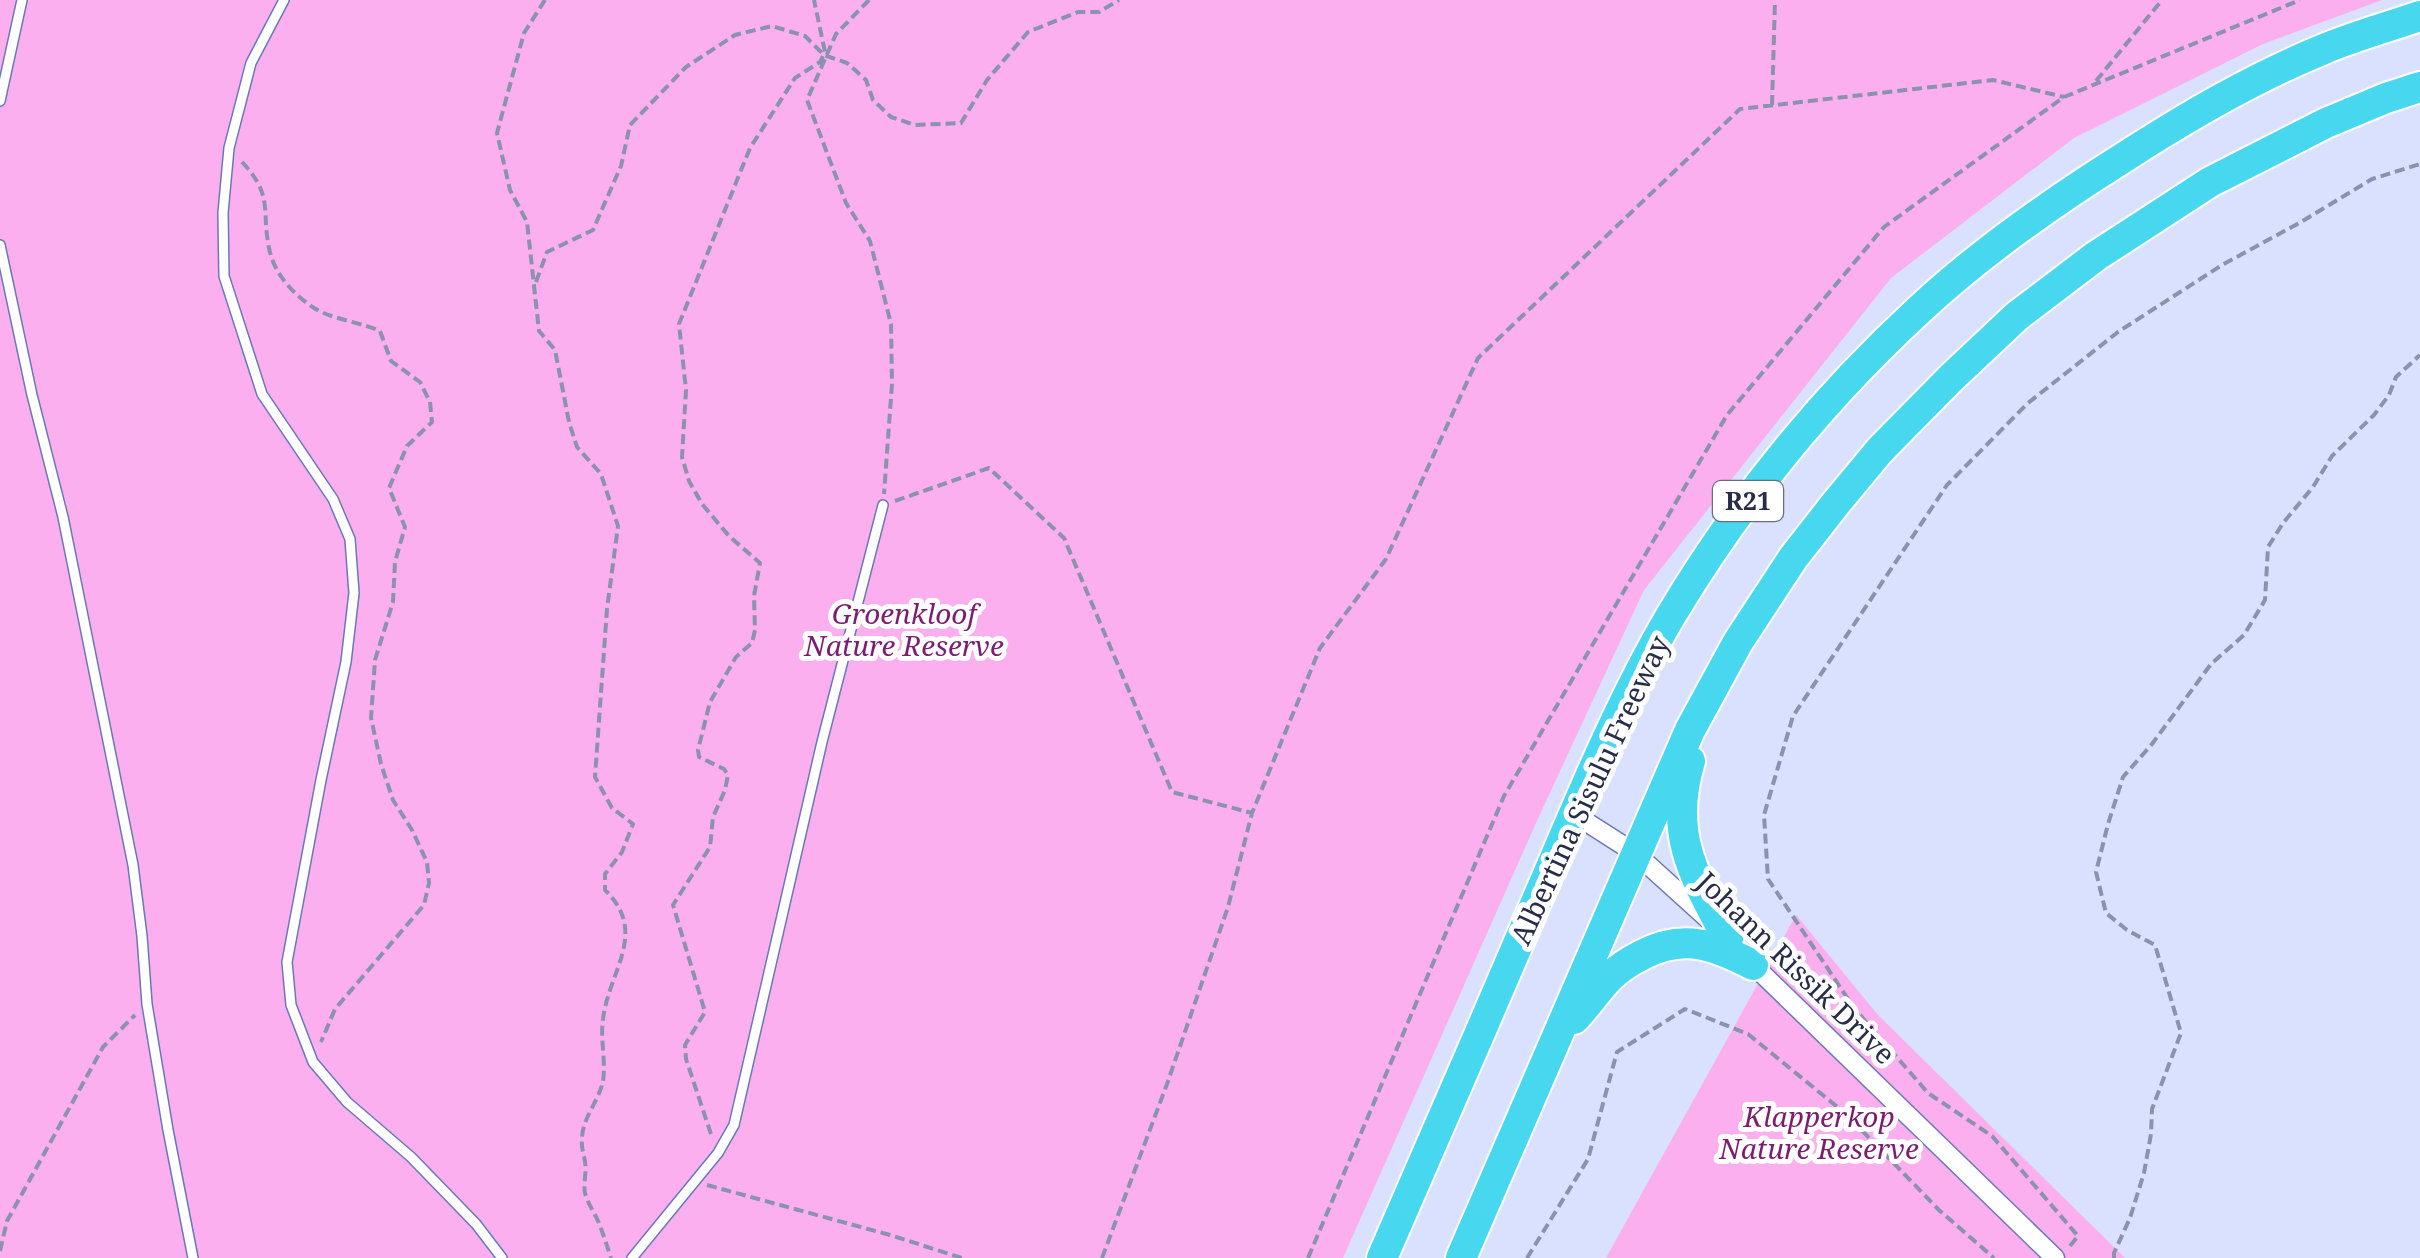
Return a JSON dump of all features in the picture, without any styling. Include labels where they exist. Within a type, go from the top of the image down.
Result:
[{"type":"highway","name":"Albertina Sisulu Freeway","points":[[1382,1258],[1574,814],[1639,674],[1670,617],[1725,532],[1783,453],[1922,306],[2006,238],[2085,182],[2183,119],[2250,83],[2326,48],[2420,16]]},
{"type":"highway","name":"R21","points":[[1461,1258],[1690,730],[1738,642],[1792,558],[1880,450],[2017,316],[2096,256],[2210,182],[2326,123],[2420,87]]},
{"type":"highway","points":[[1728,939],[1688,856],[1682,799],[1700,732],[1738,642]]},
{"type":"highway","points":[[1554,1040],[1614,973],[1661,946],[1680,942],[1709,946],[1753,964]]},
{"type":"street","name":"Johann Rissik Drive","points":[[1574,814],[1635,853],[1662,876],[2062,1253]]},
{"type":"lane","points":[[0,101],[22,0]]},
{"type":"lane","points":[[284,0],[251,63],[228,148],[224,276],[262,394],[324,485],[350,539],[354,592],[346,662],[287,962],[291,1006],[313,1062],[348,1102],[476,1224],[502,1258]]},
{"type":"lane","points":[[0,245],[62,518],[130,848],[147,1004],[194,1258]]},
{"type":"lane","points":[[632,1258],[718,1153],[734,1125],[822,742],[883,505]]},
{"type":"path","points":[[545,0],[524,34],[496,132],[510,190],[527,222],[539,331],[555,350],[577,447],[601,474],[618,526],[607,609],[594,777],[612,808],[633,824],[622,852],[605,874],[605,890],[618,902],[626,922],[627,942],[602,1022],[602,1084],[582,1134],[585,1193],[611,1258]]},
{"type":"path","points":[[718,1153],[686,1058],[685,1045],[704,1012],[673,904],[710,848],[713,817],[725,790],[728,775],[724,769],[699,757],[698,750],[710,702],[736,657],[752,643],[760,563],[729,536],[702,504],[689,481],[682,457],[686,390],[680,324],[750,148],[795,78],[825,56],[814,0]]},
{"type":"path","points":[[869,0],[836,34],[807,100],[846,203],[870,241],[891,324],[892,384],[883,505],[989,468],[1064,538],[1172,792],[1252,813]]},
{"type":"path","points":[[534,286],[546,252],[593,230],[621,166],[630,125],[686,67],[735,35],[772,26],[805,36],[825,56],[846,63],[866,80],[874,100],[891,117],[915,125],[961,123],[987,80],[1028,32],[1078,12],[1099,12],[1119,0]]},
{"type":"path","points":[[1772,105],[1775,0]]},
{"type":"path","points":[[2092,85],[2162,0]]},
{"type":"path","points":[[1102,1258],[1228,906],[1252,813],[1320,648],[1386,559],[1478,358],[1740,109],[1993,80],[2064,97],[2300,0]]},
{"type":"path","points":[[2062,1253],[2078,1236],[1992,1136],[1928,1094],[1854,1008],[1768,879],[1764,816],[1793,716],[1947,485],[2028,403],[2118,332],[2222,265],[2372,180],[2420,164]]},
{"type":"path","points":[[2114,1258],[2144,1173],[2152,1109],[2181,1033],[2156,945],[2127,930],[2106,912],[2096,872],[2123,776],[2152,744],[2211,664],[2244,635],[2265,600],[2268,547],[2283,523],[2332,456],[2390,395],[2396,377],[2420,355]]},
{"type":"path","points":[[0,1252],[7,1221],[103,1047],[147,1004]]},
{"type":"path","points":[[1527,1258],[1588,1159],[1617,1052],[1685,1009],[1748,1034],[1846,1114],[1939,1210],[1994,1258]]},
{"type":"path","points":[[694,1182],[962,1258]]},
{"type":"green space","name":"Groenkloof Nature Reserve","points":[[0,0],[2382,0],[2263,44],[2074,138],[1891,278],[1644,590],[1343,1258],[0,1258]]},
{"type":"green space","name":"Klapperkop Nature Reserve","points":[[1796,915],[1878,1015],[2125,1258],[1606,1258]]}]
